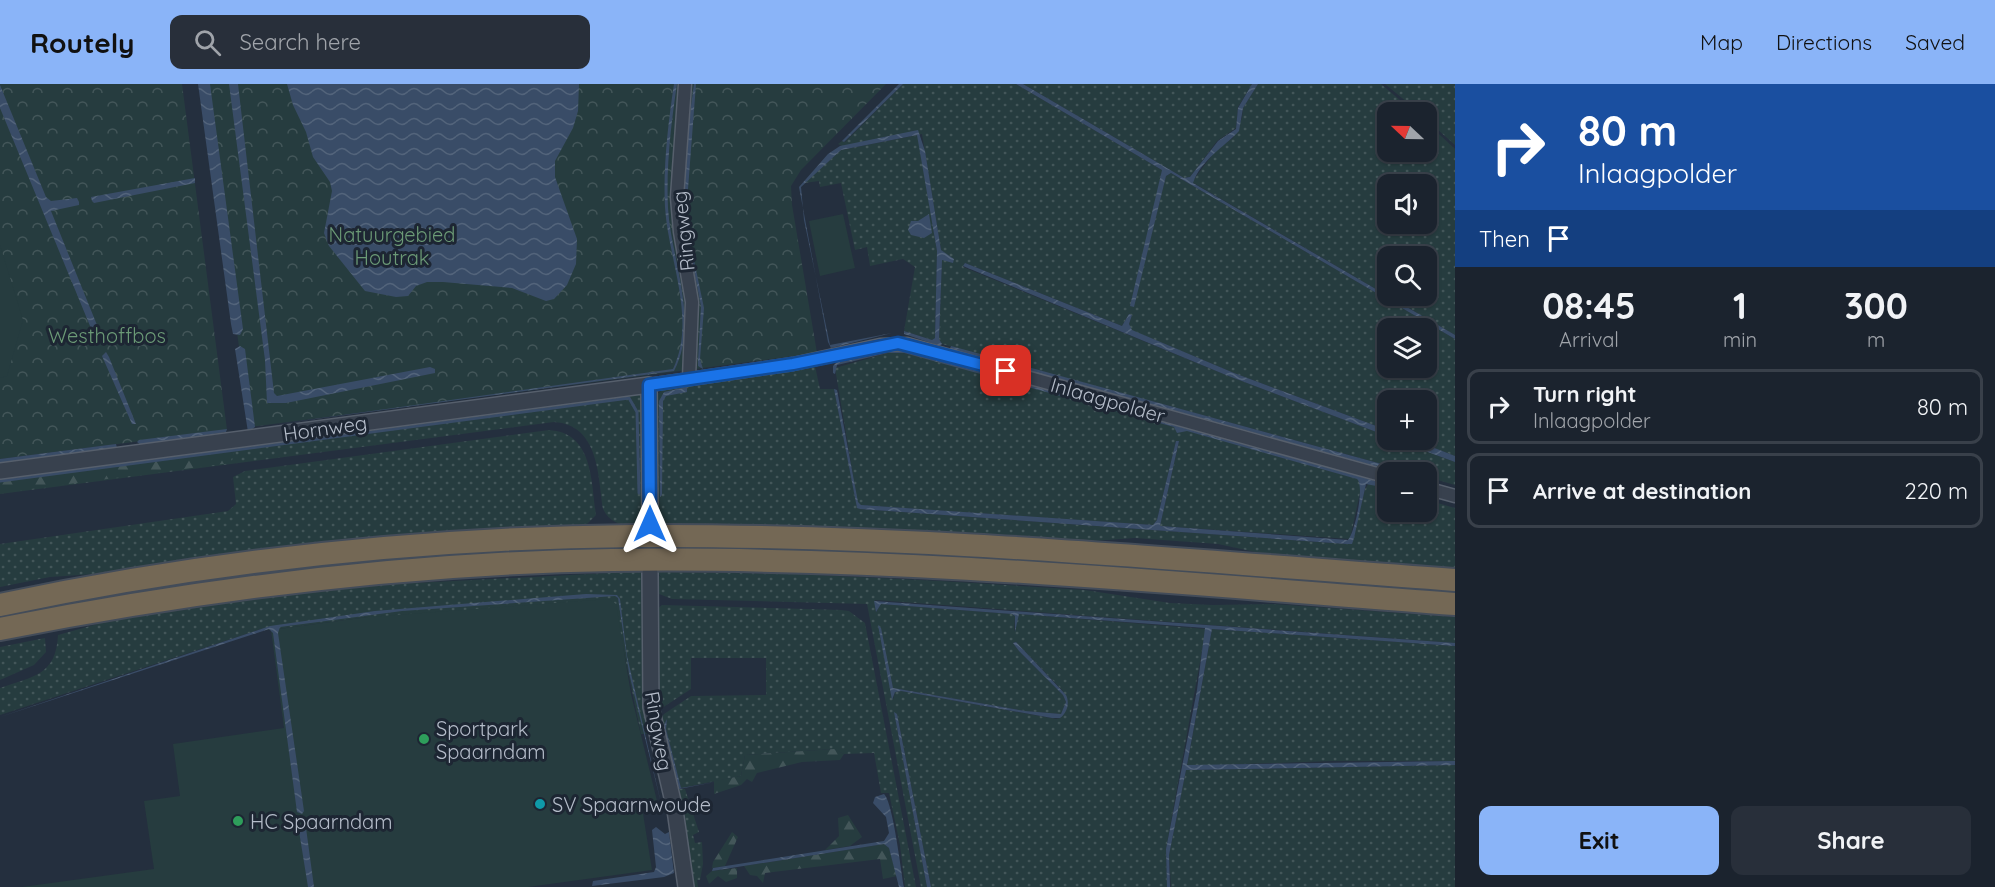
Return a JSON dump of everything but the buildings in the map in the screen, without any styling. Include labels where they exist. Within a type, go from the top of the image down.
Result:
[{"type":"highway","points":[[0,605],[122,582],[305,556],[482,541],[632,536],[834,540],[1006,548],[1455,580]]},
{"type":"highway","points":[[0,630],[135,603],[300,580],[464,566],[608,560],[846,563],[1011,572],[1455,604]]},
{"type":"street","name":"Ringweg","points":[[686,84],[677,197],[680,232],[692,302],[689,378]]},
{"type":"street","name":"Inlaagpolder","points":[[649,385],[793,364],[880,345],[907,344],[1377,474]]},
{"type":"street","name":"Hornweg","points":[[0,471],[649,385]]},
{"type":"street","points":[[649,385],[650,524]]},
{"type":"street","points":[[1437,491],[1455,496]]},
{"type":"street","name":"Ringweg","points":[[650,573],[651,707],[675,810],[686,887]]},
{"type":"green space","name":"Westhoffbos","points":[[0,84],[182,84],[227,430],[0,459]]},
{"type":"green space","name":"Natuurgebied Houtrak","points":[[203,84],[886,84],[801,170],[791,186],[792,205],[817,353],[250,427]]},
{"type":"green space","points":[[903,84],[1016,84],[1162,170],[1133,307],[1166,176],[1171,173],[1377,293],[1377,306],[1399,306],[1419,318],[1377,318],[1377,378],[1437,378],[1437,328],[1455,339],[1455,456],[1437,449],[1437,390],[1377,390],[1377,426],[1234,373],[1131,330],[1129,324],[1132,315],[1129,314],[1122,326],[965,263],[963,267],[1226,375],[1377,432],[1377,450],[1422,450],[1455,462],[1455,485],[1437,480],[1437,462],[1377,463],[942,344],[939,339],[942,259],[953,262],[941,250],[922,134],[842,146],[838,144],[845,142]]},
{"type":"green space","points":[[1023,84],[1252,84],[1238,107],[1236,128],[1217,141],[1190,177],[1184,178]]},
{"type":"green space","points":[[1258,84],[1381,84],[1402,102],[1377,102],[1377,162],[1437,162],[1437,132],[1455,149],[1455,335],[1437,325],[1437,318],[1426,318],[1405,306],[1437,306],[1437,246],[1377,246],[1377,290],[1192,182],[1216,150],[1233,138],[1242,118],[1243,108]]},
{"type":"green space","points":[[1385,84],[1455,84],[1455,145],[1437,129],[1437,102],[1407,102]]},
{"type":"green space","points":[[918,135],[937,251],[935,338],[932,340],[904,331],[915,267],[903,259],[870,266],[867,247],[855,250],[841,183],[820,187],[819,181],[804,183],[841,150]]},
{"type":"green space","points":[[843,214],[855,268],[820,276],[809,221]]},
{"type":"green space","points":[[0,245],[23,320],[7,376],[0,378]]},
{"type":"green space","points":[[888,353],[903,353],[982,373],[1358,479],[1361,488],[1350,539],[1160,526],[1179,441],[1176,441],[1157,520],[1153,525],[858,505],[835,368]]},
{"type":"green space","points":[[815,366],[820,389],[834,389],[857,507],[860,509],[1347,544],[1352,543],[1365,489],[1369,483],[1377,485],[1377,522],[1437,522],[1437,503],[1455,508],[1455,569],[1260,553],[1218,544],[1135,538],[1093,541],[877,529],[654,524],[654,399],[664,387]]},
{"type":"green space","points":[[642,393],[647,524],[617,523],[607,515],[603,509],[594,454],[588,442],[580,432],[569,425],[554,422],[0,494],[0,476]]},
{"type":"green space","points":[[549,430],[563,433],[574,440],[582,449],[587,460],[596,515],[585,526],[473,530],[326,542],[95,574],[50,577],[0,587],[0,544],[228,511],[236,504],[233,477],[245,471]]},
{"type":"green space","points":[[231,448],[235,450],[230,463],[0,493],[0,477]]},
{"type":"green space","points":[[647,571],[651,734],[641,734],[621,638],[368,617],[271,630],[261,629],[0,715],[0,688],[32,677],[47,667],[53,659],[58,635],[115,619],[256,597],[358,586]]},
{"type":"green space","points":[[657,572],[795,574],[941,581],[1085,590],[1170,603],[1274,604],[1455,617],[1455,643],[875,600],[876,612],[881,604],[1012,614],[1015,616],[1014,632],[1019,614],[1206,629],[1166,849],[1167,887],[931,887],[897,714],[895,717],[927,887],[921,887],[867,604],[672,599],[659,594],[655,574],[661,577]],"holes":[[[878,625],[893,688],[1025,711],[1061,714],[1066,702],[1063,695],[1019,651],[1013,643],[1016,642],[1062,690],[1068,704],[1060,718],[1056,719],[901,691],[895,692],[893,700]]]},
{"type":"green space","name":"Sportpark Spaarndam","points":[[609,599],[616,604],[631,694],[658,805],[642,807],[652,870],[528,887],[22,887],[154,869],[144,801],[180,796],[173,744],[284,728],[271,630],[368,617]]},
{"type":"green space","points":[[662,605],[841,610],[849,611],[865,623],[916,887],[905,887],[900,845],[889,793],[881,793],[874,753],[844,754],[833,749],[745,755],[741,776],[681,788],[666,729],[667,719],[663,727],[679,789],[685,789],[699,832],[693,835],[695,843],[702,842],[703,864],[700,880],[697,880],[698,887],[692,887],[659,722],[664,714],[691,696],[766,695],[766,658],[691,658],[691,689],[662,708],[655,704],[656,610]]},
{"type":"green space","points":[[1212,629],[1455,646],[1455,761],[1332,761],[1187,766]]},
{"type":"green space","points":[[45,638],[46,652],[34,665],[0,680],[0,647]]},
{"type":"green space","points":[[834,749],[844,754],[840,760],[802,762],[757,773],[752,782],[747,779],[741,785],[714,794],[714,781],[741,776],[745,755]]},
{"type":"green space","points":[[1455,765],[1455,887],[1171,887],[1169,855],[1186,770]]},
{"type":"green space","points":[[848,815],[862,837],[850,846],[825,850],[839,836],[838,818]]},
{"type":"green space","points":[[732,832],[738,837],[725,866],[712,868],[713,862]]},
{"type":"green space","points":[[884,844],[889,848],[897,876],[883,879],[880,859],[765,873],[763,883],[757,876],[750,875],[744,866]]},
{"type":"green space","points":[[737,868],[737,878],[726,882],[718,876],[709,884],[706,876],[712,871]]},
{"type":"water","points":[[198,84],[210,84],[243,329],[240,335],[233,334],[231,324]]},
{"type":"water","points":[[229,84],[238,84],[274,393],[277,396],[430,367],[435,369],[435,373],[286,403],[267,403],[265,360]]},
{"type":"water","points":[[287,84],[579,84],[578,111],[573,128],[555,161],[555,177],[577,239],[576,264],[567,285],[554,299],[546,301],[512,288],[443,282],[427,282],[416,286],[408,296],[396,297],[365,291],[329,246],[324,233],[332,191],[330,182],[313,157]]},
{"type":"water","points":[[674,84],[677,84],[670,146],[668,208],[682,290],[684,332],[681,352],[674,371],[271,425],[673,369],[680,350],[682,330],[682,309],[665,207],[666,146]]},
{"type":"water","points":[[694,84],[696,84],[687,202],[690,241],[704,308],[700,359],[703,369],[698,366],[701,306],[687,236],[684,202],[688,128]]},
{"type":"water","points":[[899,84],[903,84],[844,142],[842,141]]},
{"type":"water","points":[[1016,84],[1023,84],[1184,178],[1190,177],[1218,141],[1236,129],[1238,108],[1252,84],[1258,84],[1243,108],[1239,131],[1207,161],[1193,183],[1377,290],[1377,293],[1171,173],[1166,176],[1134,307],[1130,306],[1162,170]]},
{"type":"water","points":[[0,85],[46,197],[51,201],[77,198],[79,202],[79,205],[51,211],[101,335],[98,340],[95,338],[0,108]]},
{"type":"water","points":[[918,130],[925,151],[941,250],[954,259],[953,263],[942,260],[939,339],[942,344],[940,346],[904,334],[904,331],[932,340],[935,338],[937,251],[917,135],[841,150],[801,187],[803,208],[799,187],[828,154],[840,146]]},
{"type":"water","points":[[195,178],[195,183],[94,203],[91,197]]},
{"type":"water","points":[[803,208],[816,276],[804,220]]},
{"type":"water","points":[[929,214],[932,233],[924,238],[911,235],[908,230],[911,221],[918,221]]},
{"type":"water","points":[[965,263],[1122,326],[1129,314],[1132,315],[1129,324],[1132,330],[1234,373],[1377,426],[1377,432],[1226,375],[963,266]]},
{"type":"water","points":[[816,276],[830,345],[892,333],[831,348],[828,342]]},
{"type":"water","points":[[1399,306],[1405,306],[1426,318],[1419,318]]},
{"type":"water","points":[[1437,325],[1455,335],[1455,339],[1437,328]]},
{"type":"water","points":[[240,346],[245,349],[255,427],[248,432],[235,349]]},
{"type":"water","points":[[951,346],[1377,463],[1377,466],[950,349]]},
{"type":"water","points":[[902,350],[1377,481],[1377,486],[1366,484],[1352,544],[860,509],[857,508],[834,389],[837,390],[858,502],[861,505],[1153,525],[1157,520],[1176,441],[1179,441],[1160,526],[1348,540],[1356,519],[1360,490],[1357,479],[1187,431],[1177,433],[1174,427],[904,353],[888,353],[837,365],[835,374],[833,366],[837,362]]},
{"type":"water","points":[[106,352],[136,424],[132,424],[102,356]]},
{"type":"water","points":[[687,387],[687,392],[666,396],[663,401],[662,495],[660,497],[659,401],[664,392]]},
{"type":"water","points":[[227,429],[226,432],[141,445],[137,442],[139,440]]},
{"type":"water","points":[[116,444],[117,448],[0,464],[0,459]]},
{"type":"water","points":[[1437,449],[1455,456],[1455,462],[1422,450]]},
{"type":"water","points":[[586,594],[617,595],[620,599],[627,656],[661,803],[629,673],[618,598],[615,596],[402,611],[280,627],[278,633],[304,811],[302,814],[297,812],[273,633],[269,629],[0,717],[270,626],[375,611]]},
{"type":"water","points":[[874,601],[1455,643],[1455,646],[1212,629],[1187,765],[1455,761],[1455,765],[1186,770],[1169,855],[1170,887],[1167,887],[1166,849],[1197,690],[1205,628],[1019,614],[1015,632],[1015,616],[1012,614],[881,604],[876,612]]},
{"type":"water","points":[[878,625],[881,628],[893,688],[1025,711],[1061,714],[1066,702],[1063,695],[1019,651],[1013,643],[1016,642],[1066,695],[1068,704],[1066,711],[1060,718],[1052,718],[901,691],[895,692],[892,700]]},
{"type":"water","points":[[894,712],[897,714],[931,887],[927,887]]},
{"type":"water","points":[[667,719],[666,729],[681,788],[715,782],[679,789],[663,727]]},
{"type":"water","points":[[884,794],[893,823],[904,887],[899,887],[889,848],[884,844],[712,871],[713,868],[884,841],[889,833],[886,817],[873,803],[875,797]]},
{"type":"water","points":[[302,825],[306,828],[314,887],[308,887],[299,831]]},
{"type":"water","points":[[656,827],[665,834],[669,832],[674,873],[664,877],[592,886],[593,881],[654,872],[656,867],[652,830]]},
{"type":"waterway","points":[[0,481],[629,398],[637,412],[639,493]]},
{"type":"place","name":"Sportpark Spaarndam","points":[[424,739]]},
{"type":"place","name":"SV Spaarnwoude","points":[[540,804]]},
{"type":"place","name":"HC Spaarndam","points":[[238,821]]},
{"type":"route","points":[[650,524],[649,385],[793,364],[898,343],[918,346],[1006,371]]}]
